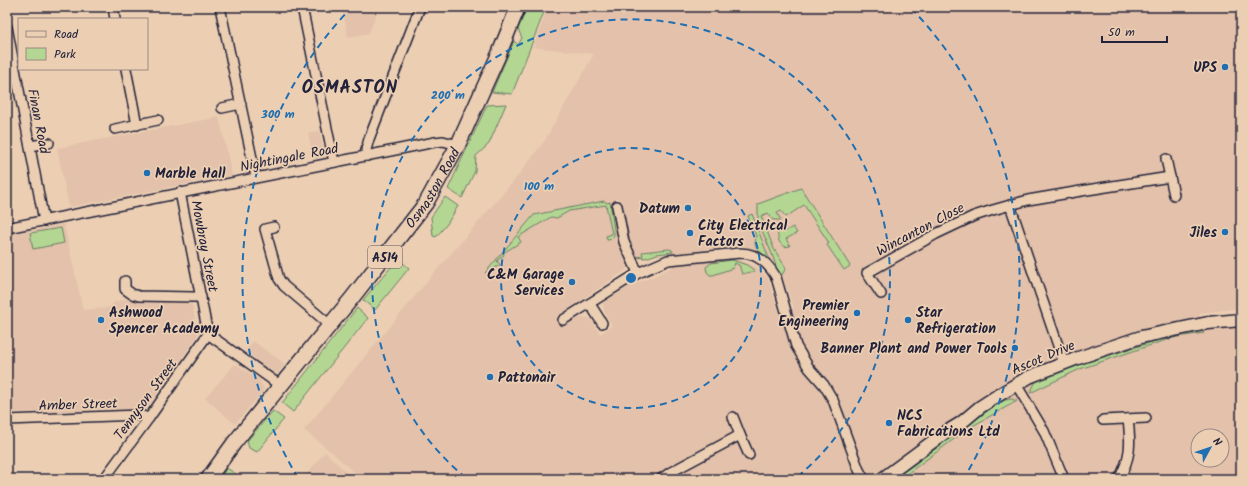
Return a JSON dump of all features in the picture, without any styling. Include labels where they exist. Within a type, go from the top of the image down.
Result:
[{"type":"main road","name":"Osmaston Road","points":[[208,479],[234,443],[330,325],[426,203],[458,145],[499,54],[514,8]]},
{"type":"street","points":[[112,7],[115,18]]},
{"type":"street","points":[[220,7],[256,177]]},
{"type":"street","points":[[302,7],[334,162]]},
{"type":"street","points":[[367,156],[366,150],[369,139],[420,7]]},
{"type":"street","name":"Finan Road","points":[[7,27],[44,221]]},
{"type":"street","points":[[126,70],[137,125]]},
{"type":"street","points":[[222,108],[240,104]]},
{"type":"street","points":[[115,129],[158,120]]},
{"type":"street","name":"Nightingale Road","points":[[7,228],[180,192],[435,142],[444,141],[458,145]]},
{"type":"street","points":[[30,146],[49,143]]},
{"type":"street","points":[[1166,159],[1174,195]]},
{"type":"street","name":"Wincanton Close","points":[[881,294],[868,274],[922,241],[974,216],[1028,200],[1170,177]]},
{"type":"street","name":"Mowbray Street","points":[[180,192],[208,334]]},
{"type":"street","points":[[1010,205],[1064,362]]},
{"type":"street","points":[[618,206],[624,242],[638,273]]},
{"type":"street","points":[[266,229],[279,279],[284,286],[330,325]]},
{"type":"street","points":[[563,320],[638,273],[668,260],[698,256],[748,253],[756,255],[776,277],[796,346],[833,400],[859,470],[864,479]]},
{"type":"street","points":[[122,287],[137,296],[200,297]]},
{"type":"street","points":[[590,304],[602,323]]},
{"type":"street","name":"Ascot Drive","points":[[882,479],[943,434],[961,423],[980,407],[1016,384],[1030,377],[1064,362],[1113,346],[1164,332],[1208,323],[1241,320]]},
{"type":"street","points":[[208,334],[281,386]]},
{"type":"street","name":"Tennyson Street","points":[[104,479],[150,418],[208,334]]},
{"type":"street","points":[[1016,384],[1044,430],[1064,479]]},
{"type":"street","name":"Amber Street","points":[[7,420],[139,415],[150,418]]},
{"type":"street","points":[[733,416],[749,455]]},
{"type":"street","points":[[1103,420],[1146,418]]},
{"type":"street","points":[[1119,479],[1129,452],[1130,442],[1128,419]]},
{"type":"street","points":[[662,479],[671,472],[740,436]]},
{"type":"shaded area","points":[[342,7],[379,7],[369,33],[348,37]]},
{"type":"shaded area","points":[[548,7],[1241,7],[1241,308],[1199,313],[1204,327],[1241,324],[1241,479],[361,479],[335,455],[304,430],[430,278],[518,176],[545,140],[594,54],[533,47]],"holes":[[[614,199],[621,199],[631,251],[638,260],[657,255],[744,245],[779,266],[794,308],[780,316],[768,278],[757,267],[737,259],[677,264],[657,275],[631,285],[605,301],[603,305],[604,311],[612,326],[600,334],[590,318],[580,317],[563,327],[556,317],[626,270],[628,262],[618,236]]]},
{"type":"shaded area","points":[[219,117],[232,175],[69,207],[57,148]]},
{"type":"shaded area","points":[[319,131],[325,157],[314,159],[308,133]]},
{"type":"shaded area","name":"Ashwood Spencer Academy","points":[[64,224],[83,310],[106,308],[111,306],[114,302],[126,299],[192,304],[198,335],[147,408],[7,413],[7,235]]},
{"type":"shaded area","points":[[253,341],[285,364],[277,374],[245,352]]},
{"type":"shaded area","points":[[235,364],[260,380],[264,390],[235,424],[205,398]]},
{"type":"shaded area","points":[[325,452],[354,479],[303,479]]},
{"type":"green space","points":[[527,7],[546,7],[512,94],[492,92],[514,41],[518,45],[522,38],[518,29]]},
{"type":"green space","points":[[506,104],[489,144],[476,156],[475,171],[462,198],[448,189],[487,105]]},
{"type":"green space","points":[[801,188],[850,266],[844,270],[827,245],[829,243],[804,205],[786,217],[781,211],[777,213],[781,220],[773,220],[768,213],[761,216],[774,249],[786,268],[780,278],[758,221],[758,204]]},
{"type":"green space","points":[[445,197],[458,206],[447,224],[436,237],[433,236],[431,217]]},
{"type":"green space","points":[[604,201],[607,203],[610,202],[614,232],[611,239],[607,240],[606,236],[612,234],[606,205],[569,211],[557,218],[551,217],[518,237],[521,242],[503,253],[504,255],[497,261],[500,265],[485,273],[534,215]]},
{"type":"green space","points":[[752,214],[770,261],[756,248],[756,236],[748,216]]},
{"type":"green space","points":[[781,227],[784,232],[793,227],[797,233],[786,239],[790,246],[786,247],[780,243],[778,233]]},
{"type":"green space","points":[[61,228],[64,243],[33,249],[30,233]]},
{"type":"green space","points":[[669,249],[673,252],[657,254],[646,258],[637,257],[643,256],[642,252]]},
{"type":"green space","points":[[398,259],[409,268],[375,310],[363,300]]},
{"type":"green space","points":[[732,260],[747,265],[755,271],[742,274],[740,266],[735,263],[733,268],[713,275],[710,275],[707,272],[706,267],[711,263]]},
{"type":"green space","points":[[357,308],[368,318],[293,412],[282,403]]},
{"type":"green space","points":[[1201,331],[1204,333],[1177,337],[1163,341],[1080,369],[1030,393],[1036,381],[1047,375],[1168,337]]},
{"type":"green space","points":[[1012,399],[1017,401],[969,428],[900,479],[898,477],[993,407],[1005,400]]},
{"type":"green space","points":[[273,411],[284,419],[257,452],[249,448],[247,441]]},
{"type":"green space","points":[[227,468],[238,476],[236,479],[219,479]]},
{"type":"place","name":"UPS","points":[[1225,67]]},
{"type":"place","name":"Marble Hall","points":[[147,173]]},
{"type":"place","name":"Datum","points":[[688,208]]},
{"type":"place","name":"Jiles","points":[[1225,232]]},
{"type":"place","name":"City Electrical Factors","points":[[690,233]]},
{"type":"place","name":"C&M Garage Services","points":[[572,282]]},
{"type":"place","name":"Premier Engineering","points":[[857,313]]},
{"type":"place","name":"Ashwood Spencer Academy","points":[[101,320]]},
{"type":"place","name":"Star Refrigeration","points":[[908,320]]},
{"type":"place","name":"Banner Plant and Power Tools","points":[[1015,348]]},
{"type":"place","name":"Pattonair","points":[[490,377]]},
{"type":"place","name":"NCS Fabrications Ltd","points":[[889,423]]},
{"type":"district","name":"OSMASTON","points":[[350,87]]}]
